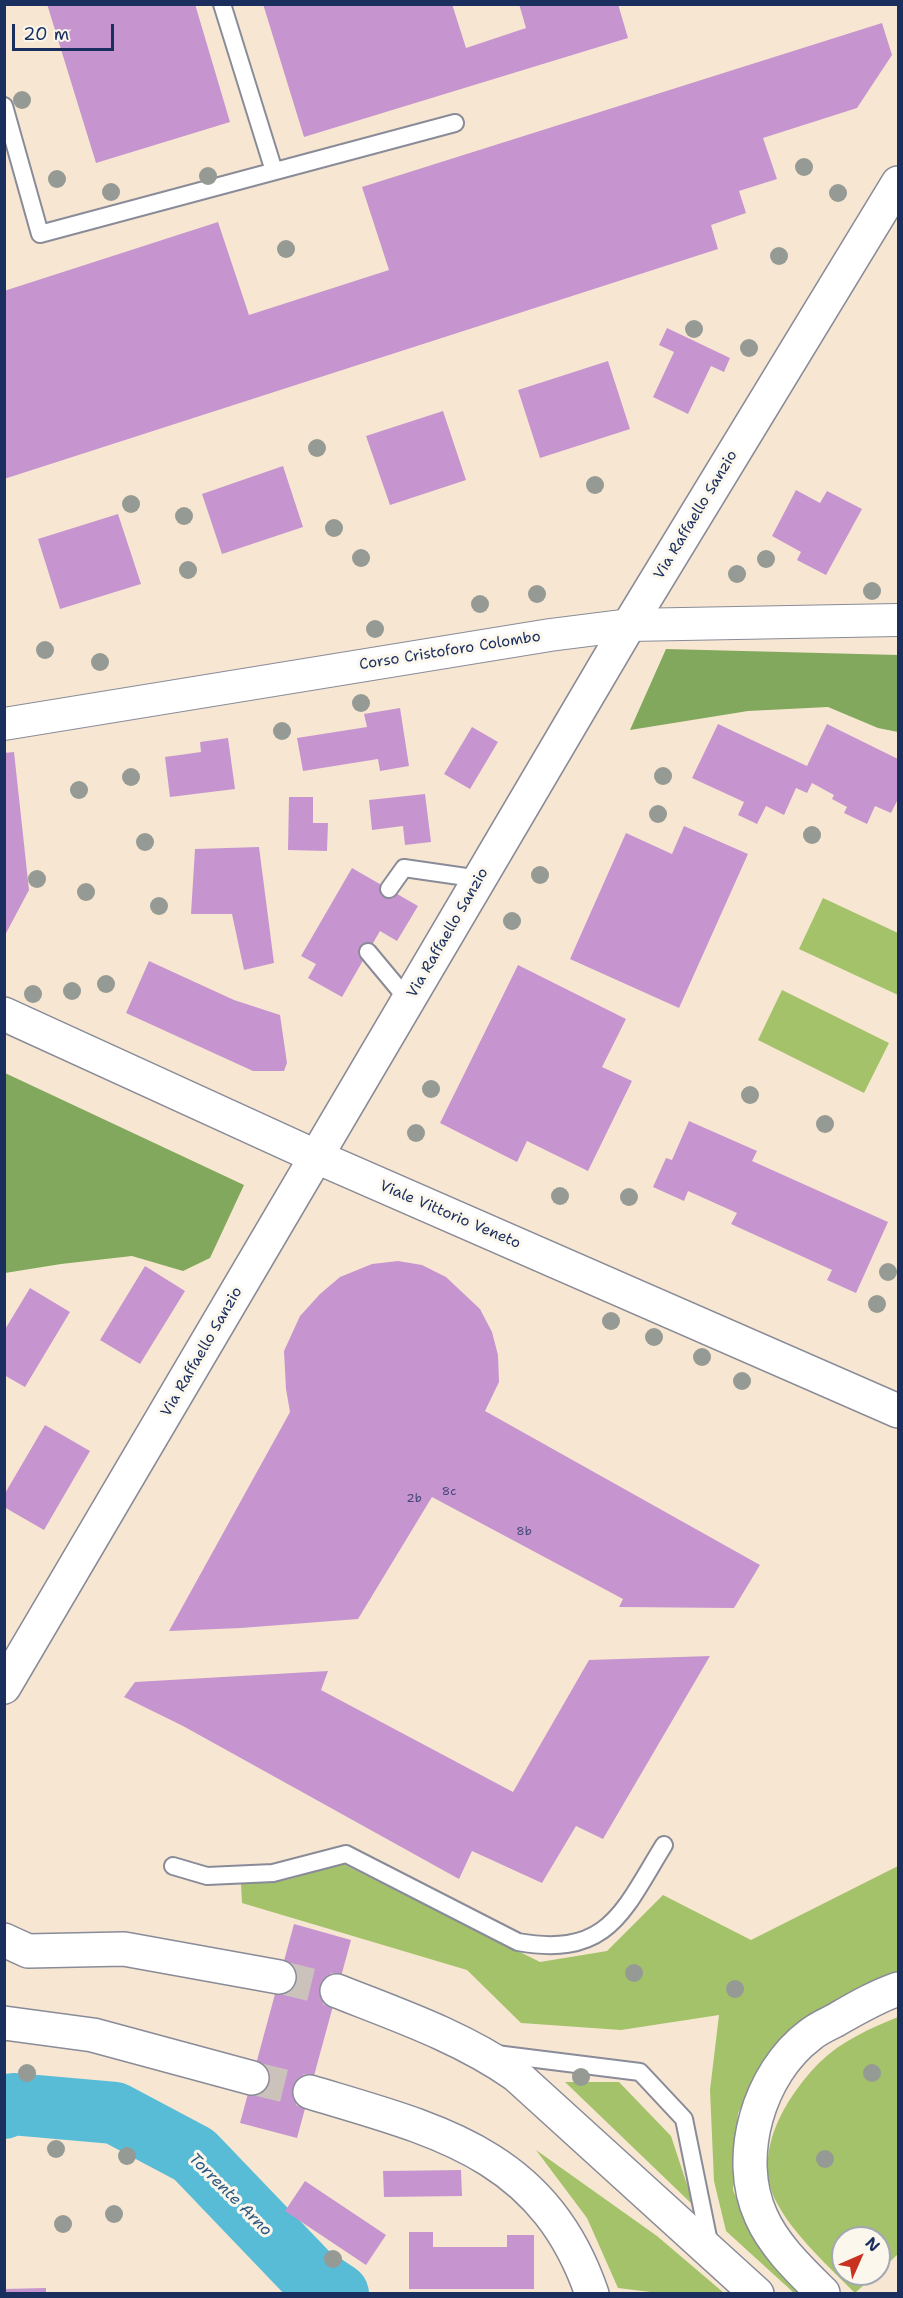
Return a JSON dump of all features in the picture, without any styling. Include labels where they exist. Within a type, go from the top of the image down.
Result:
[{"type":"main road","name":"Via Raffaello Sanzio","points":[[4,1687],[629,625],[887,222],[898,183]]},
{"type":"main road","name":"Viale Vittorio Veneto","points":[[4,1014],[316,1157],[898,1411]]},
{"type":"main road","points":[[12,1948],[124,1949],[279,1977]]},
{"type":"main road","points":[[823,2293],[784,2252],[760,2215],[753,2195],[748,2161],[754,2126],[765,2091],[786,2060],[809,2035],[878,1996],[898,1989]]},
{"type":"main road","points":[[337,1991],[414,2021],[483,2053],[516,2075],[757,2294]]},
{"type":"main road","points":[[4,2023],[93,2035],[252,2078]]},
{"type":"main road","points":[[310,2092],[418,2125],[486,2156],[517,2179],[556,2222],[573,2250],[592,2294]]},
{"type":"street","name":"Corso Cristoforo Colombo","points":[[4,724],[550,635],[629,625],[898,620]]},
{"type":"lane","points":[[222,4],[274,171]]},
{"type":"lane","points":[[4,106],[40,234],[455,123]]},
{"type":"lane","points":[[389,889],[404,868],[480,879]]},
{"type":"lane","points":[[368,952],[408,1000]]},
{"type":"lane","points":[[173,1866],[207,1876],[273,1873],[346,1854],[518,1942],[541,1946],[577,1943],[601,1933],[620,1916],[664,1845]]},
{"type":"lane","points":[[483,2053],[640,2072],[684,2119],[711,2251]]},
{"type":"green space","points":[[666,649],[898,655],[898,732],[878,728],[828,707],[748,711],[630,730]]},
{"type":"green space","points":[[823,898],[898,933],[898,995],[799,949]]},
{"type":"green space","points":[[782,990],[889,1043],[864,1093],[758,1040]]},
{"type":"green space","points":[[5,1073],[244,1185],[210,1258],[183,1271],[132,1256],[5,1273]]},
{"type":"green space","points":[[343,1864],[540,1962],[607,1951],[663,1895],[751,1940],[898,1866],[898,1973],[840,1997],[772,2049],[738,2113],[733,2190],[750,2231],[799,2293],[794,2293],[726,2231],[714,2181],[710,2090],[719,2015],[621,2030],[521,2023],[467,1970],[242,1903],[241,1884],[286,1880]]},
{"type":"green space","points":[[898,2017],[898,2254],[891,2261],[891,2226],[831,2226],[831,2269],[792,2227],[777,2203],[770,2184],[768,2165],[770,2146],[784,2110],[806,2077],[828,2055],[867,2031]]},
{"type":"green space","points":[[565,2082],[619,2082],[671,2136],[694,2206]]},
{"type":"green space","points":[[536,2150],[657,2236],[724,2293],[667,2294],[618,2288],[587,2218]]},
{"type":"green space","points":[[848,2286],[863,2286],[855,2293]]},
{"type":"building","points":[[47,4],[195,4],[230,122],[96,163]]},
{"type":"building","points":[[263,4],[452,4],[466,48],[526,28],[519,4],[618,4],[628,38],[304,137]]},
{"type":"building","points":[[882,23],[892,55],[857,108],[763,138],[777,179],[739,191],[746,213],[711,225],[718,249],[4,479],[4,291],[218,222],[249,315],[389,270],[362,187]]},
{"type":"building","points":[[667,328],[730,358],[724,372],[711,366],[688,414],[653,397],[674,352],[659,345]]},
{"type":"building","points":[[608,361],[630,429],[540,458],[518,390]]},
{"type":"building","points":[[443,411],[466,480],[390,505],[366,436]]},
{"type":"building","points":[[283,466],[303,527],[222,554],[202,494]]},
{"type":"building","points":[[796,490],[820,503],[827,491],[862,509],[826,575],[797,560],[801,552],[772,536]]},
{"type":"building","points":[[118,514],[141,584],[60,609],[38,539]]},
{"type":"building","points":[[400,708],[409,766],[380,771],[378,759],[303,771],[297,738],[367,727],[364,714]]},
{"type":"building","points":[[718,724],[807,766],[827,724],[898,759],[898,799],[891,813],[875,806],[867,824],[844,813],[847,807],[832,799],[834,795],[812,783],[807,793],[796,788],[784,815],[766,806],[757,824],[738,815],[744,802],[692,778]]},
{"type":"building","points":[[472,727],[498,742],[470,789],[444,774]]},
{"type":"building","points":[[228,738],[235,789],[170,797],[165,757],[201,752],[200,742]]},
{"type":"building","points":[[14,752],[29,890],[4,937],[4,753]]},
{"type":"building","points":[[425,794],[431,842],[405,845],[403,826],[372,830],[369,800]]},
{"type":"building","points":[[289,797],[313,797],[313,823],[328,823],[327,851],[288,850]]},
{"type":"building","points":[[684,826],[748,854],[679,1008],[570,959],[626,833],[672,854]]},
{"type":"building","points":[[259,847],[274,963],[244,970],[232,914],[191,914],[195,849]]},
{"type":"building","points":[[352,868],[418,906],[397,941],[380,931],[342,997],[308,978],[316,964],[301,956]]},
{"type":"building","points":[[149,961],[234,1000],[280,1015],[287,1063],[284,1071],[253,1071],[126,1013]]},
{"type":"building","points":[[518,965],[626,1019],[602,1067],[632,1081],[588,1171],[527,1141],[517,1162],[440,1123]]},
{"type":"building","points":[[689,1121],[757,1151],[752,1161],[888,1222],[856,1293],[827,1280],[832,1270],[731,1224],[737,1213],[688,1191],[684,1201],[653,1187],[666,1158],[672,1160]]},
{"type":"building","points":[[398,1261],[422,1265],[446,1277],[480,1309],[492,1332],[498,1355],[499,1382],[485,1411],[760,1565],[734,1608],[619,1607],[623,1599],[432,1497],[358,1619],[169,1631],[290,1412],[284,1351],[300,1316],[340,1277],[372,1264]]},
{"type":"building","points":[[145,1266],[185,1291],[140,1364],[100,1340]]},
{"type":"building","points":[[30,1288],[70,1312],[25,1387],[4,1375],[4,1331]]},
{"type":"building","points":[[45,1425],[90,1451],[44,1530],[4,1507],[4,1495]]},
{"type":"building","points":[[710,1656],[603,1839],[576,1826],[542,1883],[472,1851],[459,1879],[183,1726],[124,1697],[135,1682],[328,1671],[321,1690],[513,1792],[589,1660]]},
{"type":"building","points":[[294,1924],[351,1940],[297,2138],[240,2123]]},
{"type":"building","points":[[461,2170],[462,2196],[384,2197],[383,2171]]},
{"type":"building","points":[[305,2181],[386,2235],[366,2265],[285,2211]]},
{"type":"building","points":[[409,2232],[433,2232],[433,2247],[507,2247],[507,2235],[534,2235],[534,2289],[409,2289]]},
{"type":"building","points":[[46,2288],[46,2294],[4,2294],[4,2289]]},
{"type":"waterway","name":"Torrente Arno","points":[[4,2108],[13,2104],[115,2113],[194,2155],[308,2274],[338,2294]]},
{"type":"tunnel","points":[[279,1977],[337,1991]]},
{"type":"tunnel","points":[[252,2078],[310,2092]]}]
